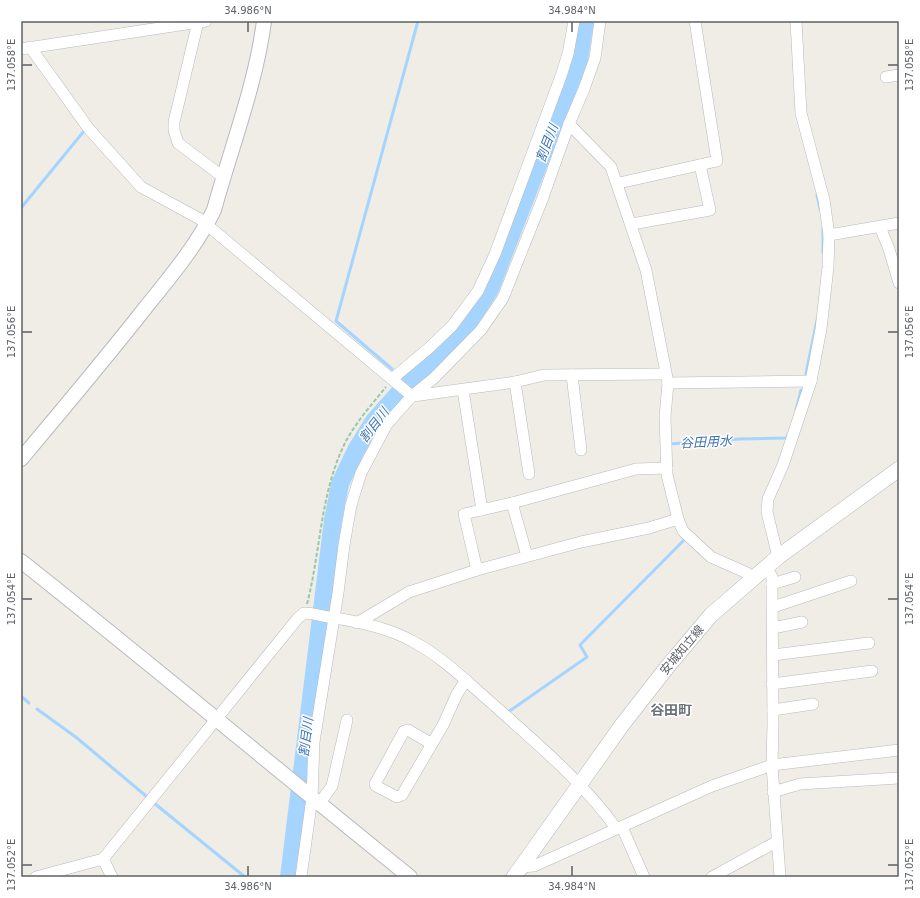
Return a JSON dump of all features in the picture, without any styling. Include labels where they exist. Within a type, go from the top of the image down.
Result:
[{"type":"main road","name":"安城知立線","points":[[517,872],[579,785],[668,666],[711,615],[778,557],[899,469]]},
{"type":"street","points":[[21,459],[118,344],[180,264],[207,224],[214,210],[255,67],[262,40],[264,21]]},
{"type":"street","points":[[392,379],[429,348],[452,326],[478,291],[496,254],[561,76],[568,54],[574,21]]},
{"type":"street","points":[[300,877],[316,801],[314,742],[332,617],[348,522],[361,473],[387,424],[412,396],[434,378],[481,330],[503,298],[542,200],[569,124],[595,58],[600,21]]},
{"type":"street","points":[[619,184],[717,161],[695,21]]},
{"type":"street","points":[[778,557],[768,512],[768,499],[782,465],[811,382],[821,329],[828,267],[829,234],[824,200],[801,113],[796,21]]},
{"type":"street","points":[[223,177],[178,143],[174,130],[174,122],[202,22],[25,48],[89,129],[141,187],[207,224],[412,396],[515,382],[544,375],[811,382]]},
{"type":"street","points":[[886,77],[899,75]]},
{"type":"street","points":[[569,124],[612,167],[619,184],[646,270],[667,378],[665,417],[667,475],[678,519],[683,531],[711,556],[747,573],[752,578]]},
{"type":"street","points":[[632,224],[710,210],[700,165]]},
{"type":"street","points":[[829,234],[899,223]]},
{"type":"street","points":[[880,227],[889,248],[899,283]]},
{"type":"street","points":[[572,375],[581,450]]},
{"type":"street","points":[[515,382],[528,474]]},
{"type":"street","points":[[463,390],[482,510]]},
{"type":"street","points":[[477,570],[464,514],[512,503],[636,469],[667,468]]},
{"type":"street","points":[[512,503],[527,556]]},
{"type":"street","points":[[357,623],[409,592],[527,556],[589,540],[649,528],[678,519]]},
{"type":"street","points":[[21,561],[150,664],[215,720],[410,877]]},
{"type":"street","points":[[766,567],[772,577],[772,765],[776,842],[780,877]]},
{"type":"street","points":[[772,584],[795,577]]},
{"type":"street","points":[[773,607],[851,581]]},
{"type":"street","points":[[36,877],[103,859],[215,720],[308,613],[375,626],[412,640],[440,658],[466,680],[600,806],[619,828],[644,877]]},
{"type":"street","points":[[773,628],[802,622]]},
{"type":"street","points":[[773,655],[869,643]]},
{"type":"street","points":[[772,684],[872,671]]},
{"type":"street","points":[[432,744],[408,730],[404,731],[375,784],[376,786],[397,797],[402,795],[444,725],[457,694],[466,680]]},
{"type":"street","points":[[773,710],[813,704]]},
{"type":"street","points":[[316,801],[332,786],[347,720]]},
{"type":"street","points":[[517,872],[534,866],[712,786],[772,765],[899,750]]},
{"type":"street","points":[[774,792],[800,784],[899,778]]},
{"type":"street","points":[[712,877],[776,842]]},
{"type":"street","points":[[103,859],[112,877]]},
{"type":"path","points":[[308,613],[327,494],[338,460],[347,440],[369,408],[392,379]]},
{"type":"waterway","points":[[392,369],[336,321],[418,21]]},
{"type":"waterway","name":"割目川","points":[[289,877],[333,520],[340,484],[356,450],[374,421],[408,383],[466,326],[490,289],[579,60],[585,21]]},
{"type":"waterway","points":[[21,208],[84,131]]},
{"type":"waterway","name":"谷田用水","points":[[817,195],[820,209]]},
{"type":"waterway","name":"谷田用水","points":[[823,228],[823,252]]},
{"type":"waterway","name":"谷田用水","points":[[805,378],[817,320]]},
{"type":"waterway","name":"割目川","points":[[405,380],[408,383]]},
{"type":"waterway","name":"谷田用水","points":[[796,410],[801,390]]},
{"type":"waterway","name":"谷田用水","points":[[669,444],[739,439],[787,438],[787,436]]},
{"type":"waterway","name":"谷田用水","points":[[508,712],[587,657],[580,645],[686,538]]},
{"type":"waterway","points":[[21,696],[29,703]]},
{"type":"waterway","points":[[37,709],[77,738],[146,796]]},
{"type":"waterway","points":[[154,803],[245,877]]},
{"type":"district","name":"谷田町","points":[[671,710]]}]
